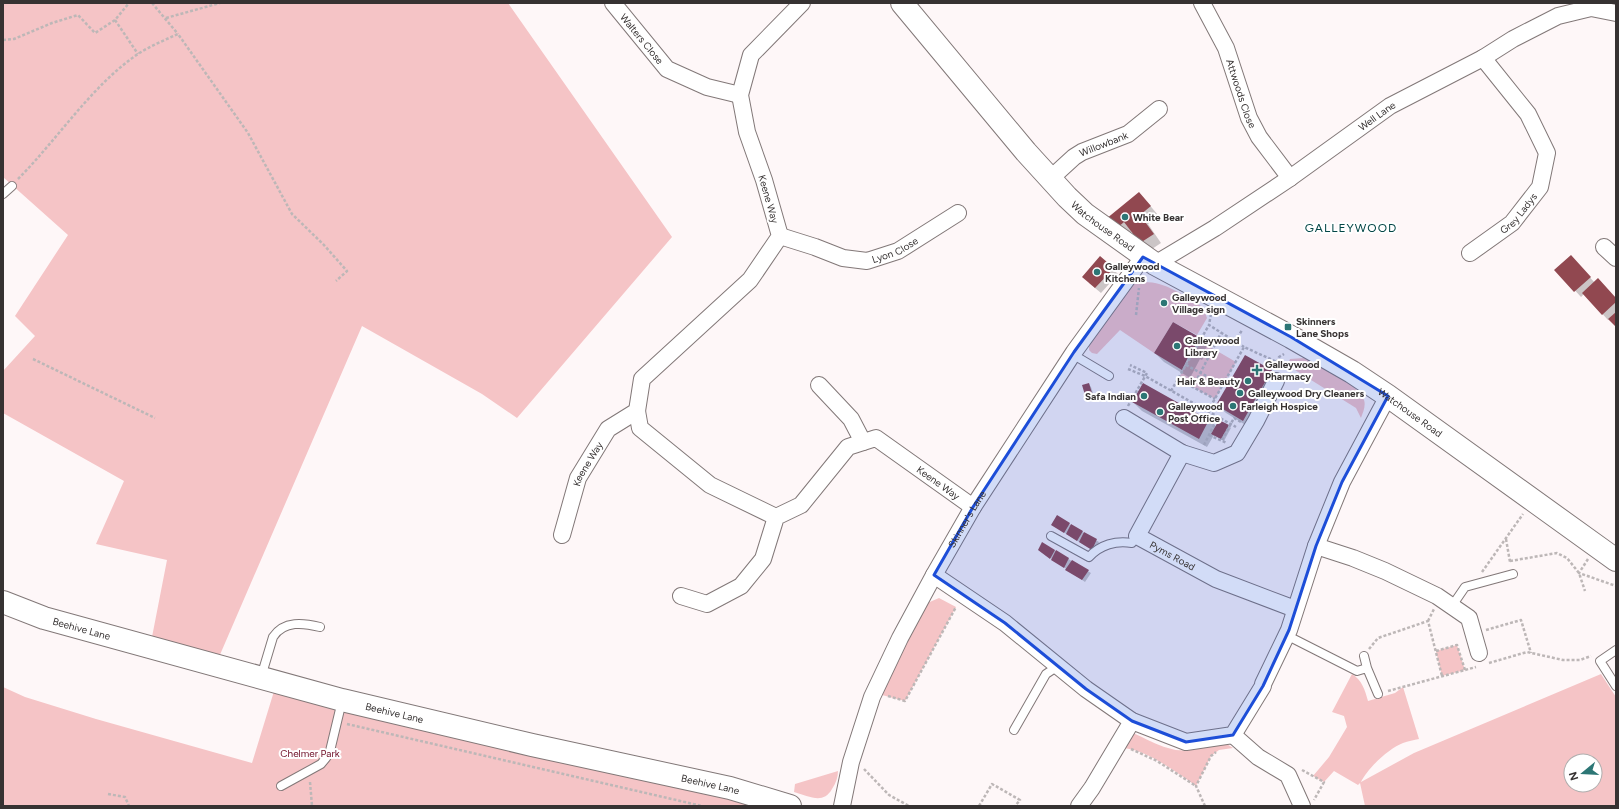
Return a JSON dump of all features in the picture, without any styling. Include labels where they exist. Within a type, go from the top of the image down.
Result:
[{"type":"street","name":"Walters Close","points":[[613,3],[667,69],[707,87],[740,95]]},
{"type":"street","name":"Keene Way","points":[[802,3],[751,55],[740,95],[747,132],[764,180],[780,236],[750,280],[642,379],[637,411],[640,428],[710,485],[776,517],[801,505],[848,447],[876,438],[973,507]]},
{"type":"street","name":"Watchouse Road","points":[[902,3],[1007,130],[1050,179],[1085,214],[1149,261],[1244,311],[1352,372],[1388,396],[1616,560]]},
{"type":"street","name":"Attwoods Close","points":[[1202,3],[1226,48],[1251,123],[1259,137],[1290,178]]},
{"type":"street","name":"Well Lane","points":[[1149,261],[1215,228],[1290,178],[1390,106],[1483,58],[1513,39],[1558,16],[1592,8],[1616,13]]},
{"type":"street","name":"Grey Ladys","points":[[1470,253],[1512,223],[1540,187],[1547,153],[1528,114],[1483,58]]},
{"type":"street","name":"Willowbank","points":[[1050,179],[1074,157],[1082,152],[1128,134],[1160,109]]},
{"type":"street","name":"Lyon Close","points":[[780,236],[843,258],[867,261],[898,251],[958,213]]},
{"type":"street","points":[[1604,247],[1616,258]]},
{"type":"street","name":"Skinner's Lane","points":[[842,806],[853,757],[875,692],[900,638],[934,575],[973,507],[1072,354],[1149,261]]},
{"type":"street","points":[[1124,418],[1182,453],[1214,463],[1237,453],[1246,428],[1276,381]]},
{"type":"street","points":[[819,385],[850,419],[863,442]]},
{"type":"street","points":[[1236,738],[1264,686],[1263,684],[1286,635],[1316,546],[1342,482],[1388,396]]},
{"type":"street","name":"Keene Way","points":[[562,535],[578,478],[608,428],[637,411]]},
{"type":"street","points":[[1137,536],[1182,453]]},
{"type":"street","points":[[681,596],[707,604],[741,586],[763,559],[776,517]]},
{"type":"street","name":"Pyms Road","points":[[1137,536],[1216,579],[1295,609]]},
{"type":"street","points":[[1316,546],[1385,571],[1437,596],[1469,618],[1479,653]]},
{"type":"street","points":[[934,575],[1005,623],[1086,689],[1132,721],[1186,742],[1236,738],[1258,757],[1288,775],[1302,806]]},
{"type":"street","name":"Beehive Lane","points":[[3,602],[44,618],[342,700],[532,745],[730,788],[790,806]]},
{"type":"street","points":[[1079,806],[1092,788],[1132,721]]},
{"type":"lane","points":[[3,194],[12,186]]},
{"type":"lane","points":[[1072,354],[1109,376]]},
{"type":"lane","points":[[1052,536],[1089,557],[1095,550],[1114,543],[1124,541],[1132,543],[1137,536]]},
{"type":"lane","points":[[1452,606],[1464,587],[1513,574]]},
{"type":"lane","points":[[261,678],[276,631],[299,623],[320,628]]},
{"type":"lane","points":[[1286,635],[1357,671],[1367,668]]},
{"type":"lane","points":[[1616,650],[1600,661],[1616,686]]},
{"type":"lane","points":[[1364,656],[1367,668],[1378,694]]},
{"type":"lane","points":[[1014,730],[1046,674],[1058,666]]},
{"type":"lane","points":[[281,786],[329,760],[336,722],[342,700]]},
{"type":"path","points":[[3,40],[14,39],[52,23],[78,15],[96,33],[115,20],[129,3]]},
{"type":"path","points":[[152,3],[178,34],[248,133],[292,214],[323,244],[347,271],[336,280]]},
{"type":"path","points":[[166,18],[220,3]]},
{"type":"path","points":[[115,20],[138,54]]},
{"type":"path","points":[[12,186],[38,159],[94,94],[118,70],[138,54],[178,34]]},
{"type":"path","points":[[1171,391],[1209,325],[1212,316],[1209,310]]},
{"type":"path","points":[[1209,325],[1244,347],[1277,362]]},
{"type":"path","points":[[1193,387],[1221,333]]},
{"type":"path","points":[[1208,412],[1244,347]]},
{"type":"path","points":[[1276,381],[1271,376],[1279,357],[1283,353],[1289,355],[1304,354],[1309,348]]},
{"type":"path","points":[[33,359],[155,418]]},
{"type":"path","points":[[1124,418],[1122,416],[1147,373],[1130,365]]},
{"type":"path","points":[[1186,365],[1223,385]]},
{"type":"path","points":[[1128,369],[1145,376],[1231,424],[1246,428]]},
{"type":"path","points":[[1178,379],[1215,399]]},
{"type":"path","points":[[1208,450],[1203,446],[1218,417]]},
{"type":"path","points":[[1222,440],[1234,418],[1246,428]]},
{"type":"path","points":[[1209,435],[1230,444],[1227,448]]},
{"type":"path","points":[[1474,584],[1533,500]]},
{"type":"path","points":[[1506,539],[1513,574]]},
{"type":"path","points":[[1510,561],[1557,553],[1567,558],[1579,573],[1585,591]]},
{"type":"path","points":[[1579,573],[1616,586]]},
{"type":"path","points":[[875,692],[905,701],[963,595]]},
{"type":"path","points":[[1474,634],[1521,620],[1531,653]]},
{"type":"path","points":[[1378,638],[1428,621],[1442,676]]},
{"type":"path","points":[[1436,651],[1457,645],[1465,670]]},
{"type":"path","points":[[1378,694],[1527,652],[1563,660],[1580,660],[1597,654]]},
{"type":"path","points":[[336,722],[702,806]]},
{"type":"path","points":[[1196,786],[1211,756],[1219,750],[1232,749],[1236,738]]},
{"type":"path","points":[[1115,749],[1130,748],[1144,754],[1196,786],[1205,806]]},
{"type":"path","points":[[853,757],[889,795],[909,806]]},
{"type":"path","points":[[312,806],[310,783],[319,765]]},
{"type":"path","points":[[1296,767],[1324,782],[1311,806]]},
{"type":"path","points":[[979,806],[992,784],[1020,800],[1015,806]]},
{"type":"path","points":[[108,794],[124,797],[129,806]]},
{"type":"highlighted area","points":[[1143,257],[1291,337],[1388,396],[1342,482],[1316,546],[1289,630],[1263,686],[1233,735],[1186,742],[1132,721],[1086,689],[1005,623],[934,575],[973,507],[1074,352]]},
{"type":"green space","points":[[3,3],[508,3],[672,237],[517,418],[482,394],[362,326],[219,657],[152,637],[167,560],[96,544],[124,481],[3,413],[3,371],[35,336],[15,316],[68,235],[3,177]]},
{"type":"green space","points":[[1150,282],[1166,286],[1203,307],[1207,318],[1197,335],[1173,322],[1154,353],[1120,330],[1097,354],[1092,353],[1089,350],[1089,344],[1132,284]]},
{"type":"green space","points":[[1200,341],[1236,362],[1215,399],[1178,379]]},
{"type":"green space","points":[[1304,358],[1337,375],[1360,393],[1365,404],[1361,418],[1356,408],[1287,365],[1290,359]]},
{"type":"green space","points":[[939,598],[956,607],[905,701],[882,695],[892,670],[925,604]]},
{"type":"green space","points":[[1457,645],[1465,670],[1442,676],[1436,651]]},
{"type":"green space","points":[[1352,674],[1361,682],[1368,701],[1395,693],[1403,687],[1419,739],[1403,743],[1391,749],[1373,765],[1361,782],[1414,753],[1601,674],[1616,697],[1616,806],[1365,806],[1360,783],[1358,785],[1334,771],[1324,782],[1313,776],[1329,757],[1347,727],[1344,716],[1332,712]]},
{"type":"green space","name":"Chelmer Park","points":[[3,687],[25,697],[96,719],[252,763],[275,688],[767,806],[3,806]]},
{"type":"green space","points":[[1133,733],[1159,745],[1175,750],[1195,749],[1222,741],[1233,748],[1219,750],[1211,756],[1196,786],[1151,757],[1141,752],[1122,748]]},
{"type":"green space","points":[[838,771],[835,784],[824,797],[815,798],[794,792],[795,784]]},
{"type":"building","name":"White Bear","points":[[1139,192],[1151,206],[1140,215],[1154,234],[1140,243],[1124,222],[1116,229],[1106,219]]},
{"type":"building","points":[[1571,255],[1591,277],[1574,292],[1554,270]]},
{"type":"building","name":"Galleywood Kitchens","points":[[1100,256],[1114,268],[1095,288],[1082,277]]},
{"type":"building","points":[[1598,278],[1616,298],[1616,302],[1602,315],[1582,293]]},
{"type":"building","points":[[1616,312],[1616,327],[1608,319]]},
{"type":"building","name":"Galleywood Library","points":[[1173,322],[1199,337],[1197,341],[1199,342],[1194,352],[1191,351],[1182,370],[1154,353]]},
{"type":"building","points":[[1245,355],[1272,370],[1243,421],[1216,405]]},
{"type":"building","points":[[1089,383],[1092,393],[1085,395],[1082,385]]},
{"type":"building","points":[[1143,383],[1209,420],[1199,439],[1132,402]]},
{"type":"building","points":[[1219,420],[1229,425],[1221,439],[1211,434]]},
{"type":"building","points":[[1057,515],[1070,523],[1064,533],[1051,525]]},
{"type":"building","points":[[1071,524],[1083,531],[1077,541],[1066,534]]},
{"type":"building","points":[[1084,532],[1097,539],[1092,550],[1079,542]]},
{"type":"building","points":[[1042,542],[1055,550],[1050,559],[1038,550]]},
{"type":"building","points":[[1056,550],[1069,558],[1064,568],[1051,560]]},
{"type":"building","points":[[1072,560],[1089,570],[1082,580],[1065,570]]},
{"type":"place","name":"White Bear","points":[[1125,217]]},
{"type":"place","name":"Galleywood Kitchens","points":[[1097,272]]},
{"type":"place","name":"Galleywood Village sign","points":[[1164,303]]},
{"type":"place","name":"Skinners Lane Shops","points":[[1288,327]]},
{"type":"place","name":"Galleywood Library","points":[[1177,346]]},
{"type":"place","name":"Galleywood Pharmacy","points":[[1257,370]]},
{"type":"place","name":"Hair & Beauty","points":[[1248,381]]},
{"type":"place","name":"Galleywood Dry Cleaners","points":[[1240,393]]},
{"type":"place","name":"Safa Indian","points":[[1144,396]]},
{"type":"place","name":"Farleigh Hospice","points":[[1233,406]]},
{"type":"place","name":"Galleywood Post Office","points":[[1160,412]]},
{"type":"district","name":"GALLEYWOOD","points":[[1351,228]]}]
